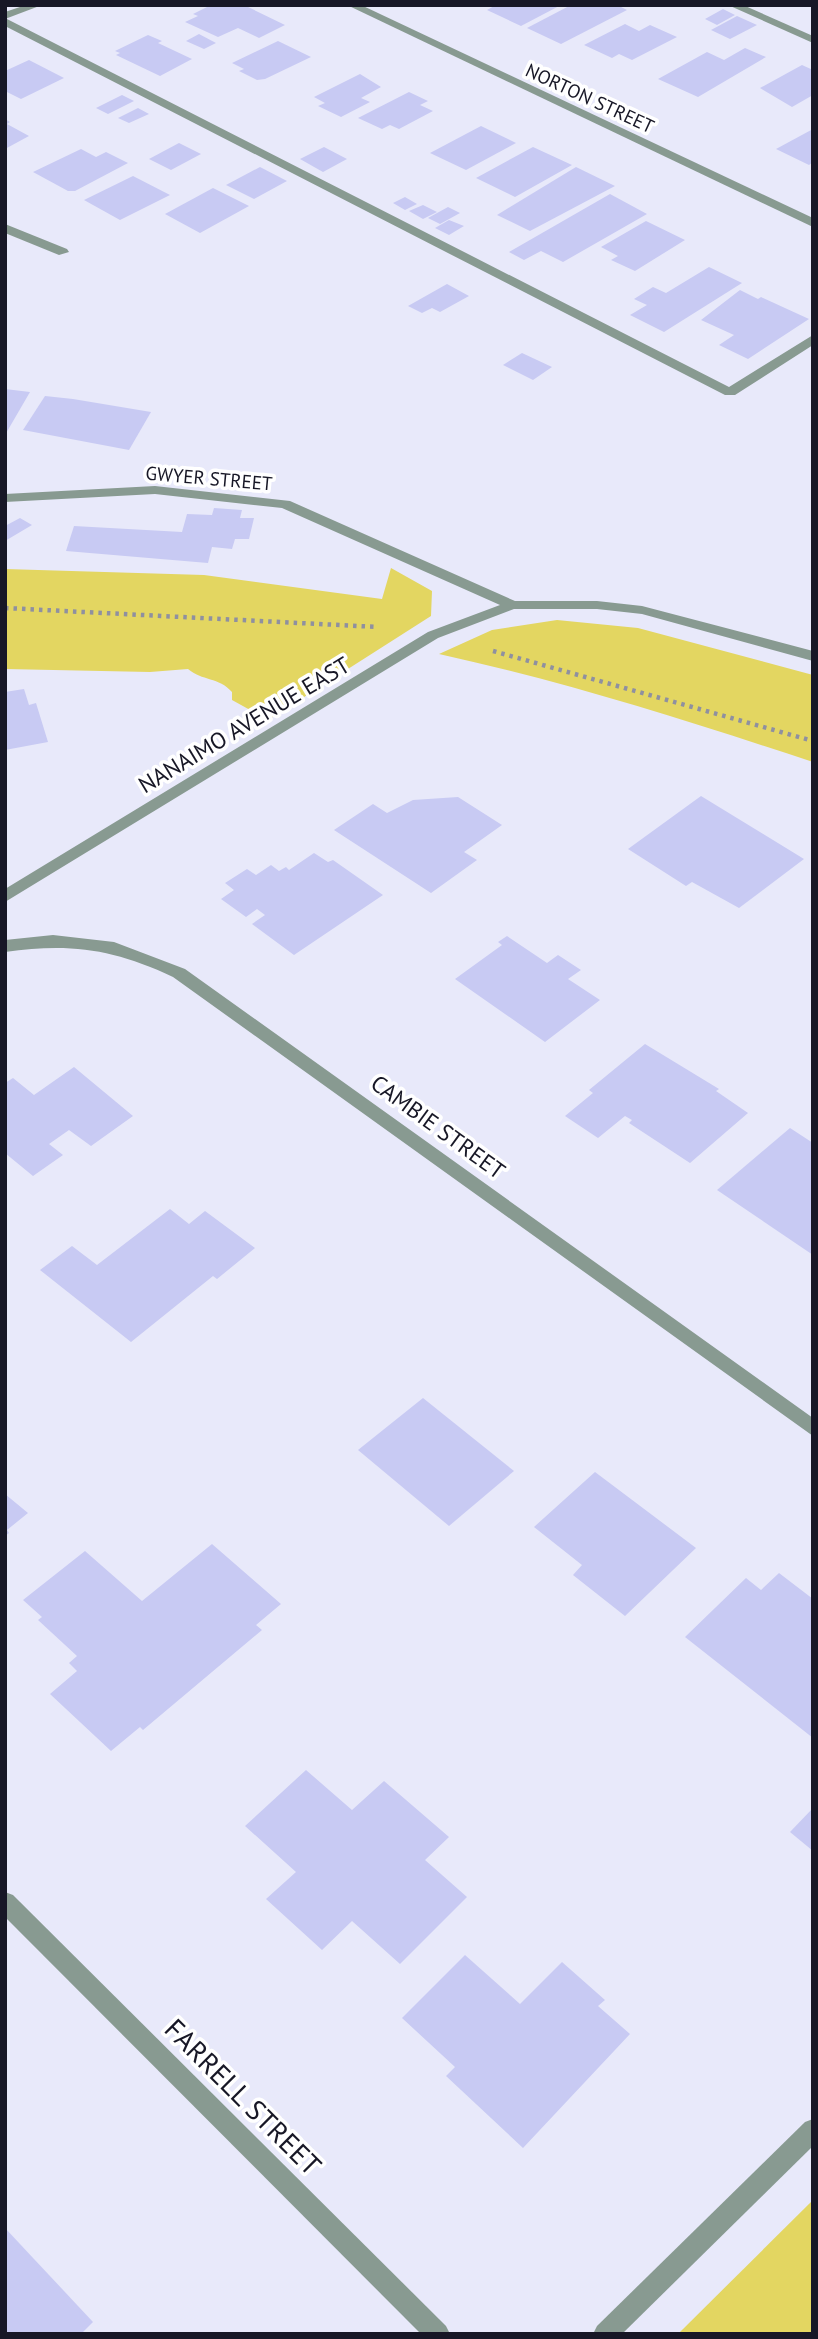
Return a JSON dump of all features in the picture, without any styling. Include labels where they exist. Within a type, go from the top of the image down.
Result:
[{"type":"street","points":[[5,18],[37,5]]},
{"type":"street","name":"NORTON STREET","points":[[352,5],[813,223]]},
{"type":"street","points":[[733,5],[813,40]]},
{"type":"street","points":[[5,18],[730,392],[813,339]]},
{"type":"street","points":[[5,228],[64,252]]},
{"type":"street","name":"GWYER STREET","points":[[5,498],[155,490],[285,504],[513,605]]},
{"type":"street","points":[[513,605],[597,605],[642,610],[813,656]]},
{"type":"street","name":"NANAIMO AVENUE EAST","points":[[5,897],[433,635],[513,605]]},
{"type":"street","name":"CAMBIE STREET","points":[[5,947],[60,939],[86,941],[119,947],[179,973],[813,1428]]},
{"type":"street","name":"FARRELL STREET","points":[[5,1902],[438,2334]]},
{"type":"street","points":[[606,2334],[813,2130]]},
{"type":"path","points":[[5,608],[386,627]]},
{"type":"path","points":[[481,648],[813,741]]},
{"type":"shaded area","points":[[391,568],[432,591],[431,616],[268,720],[232,700],[232,692],[227,687],[188,669],[150,672],[5,669],[5,569],[204,575],[382,599]]},
{"type":"shaded area","points":[[557,620],[638,628],[813,675],[813,762],[627,703],[439,654],[492,630]]},
{"type":"shaded area","points":[[813,2200],[813,2334],[678,2334]]},
{"type":"building","points":[[211,5],[246,6],[285,25],[259,38],[238,28],[218,37],[185,22],[198,16],[193,14]]},
{"type":"building","points":[[496,5],[561,5],[521,26],[487,10]]},
{"type":"building","points":[[571,5],[617,5],[627,10],[561,44],[527,28]]},
{"type":"building","points":[[723,9],[735,15],[717,25],[705,19]]},
{"type":"building","points":[[737,16],[757,25],[730,39],[711,30]]},
{"type":"building","points":[[625,24],[639,31],[650,25],[677,37],[632,60],[619,54],[612,58],[584,45]]},
{"type":"building","points":[[199,34],[216,43],[204,49],[186,41]]},
{"type":"building","points":[[148,35],[162,41],[158,43],[192,59],[160,76],[116,55],[120,53],[115,51]]},
{"type":"building","points":[[278,41],[311,57],[265,79],[257,80],[239,71],[244,69],[232,63]]},
{"type":"building","points":[[745,48],[766,57],[698,97],[658,79],[707,52],[724,60]]},
{"type":"building","points":[[29,60],[64,78],[21,99],[5,91],[5,71]]},
{"type":"building","points":[[802,65],[813,70],[813,95],[792,107],[760,88]]},
{"type":"building","points":[[360,74],[381,87],[361,98],[370,102],[341,117],[318,106],[325,103],[314,97]]},
{"type":"building","points":[[409,92],[428,101],[420,105],[433,111],[399,129],[390,125],[382,129],[358,118]]},
{"type":"building","points":[[122,95],[134,101],[108,114],[96,108]]},
{"type":"building","points":[[138,108],[149,114],[129,123],[118,118]]},
{"type":"building","points":[[5,119],[10,122],[7,124],[29,136],[5,149]]},
{"type":"building","points":[[481,126],[516,143],[466,170],[430,153]]},
{"type":"building","points":[[813,129],[813,162],[809,165],[776,149]]},
{"type":"building","points":[[179,143],[201,154],[171,170],[149,159]]},
{"type":"building","points":[[324,147],[347,159],[323,172],[300,159]]},
{"type":"building","points":[[533,147],[572,165],[515,197],[476,178]]},
{"type":"building","points":[[81,149],[96,157],[106,152],[128,163],[75,191],[68,191],[33,172]]},
{"type":"building","points":[[260,167],[287,181],[254,199],[226,185]]},
{"type":"building","points":[[576,167],[615,186],[530,231],[497,215]]},
{"type":"building","points":[[133,176],[170,195],[120,220],[84,200]]},
{"type":"building","points":[[213,188],[249,206],[200,233],[165,214]]},
{"type":"building","points":[[610,194],[647,214],[563,262],[541,251],[524,260],[509,252]]},
{"type":"building","points":[[405,197],[417,204],[405,210],[393,203]]},
{"type":"building","points":[[423,205],[437,212],[423,219],[409,211]]},
{"type":"building","points":[[448,207],[460,213],[440,224],[428,218]]},
{"type":"building","points":[[449,220],[464,226],[449,235],[435,228]]},
{"type":"building","points":[[646,221],[685,240],[635,271],[611,260],[618,256],[601,247]]},
{"type":"building","points":[[709,267],[742,283],[664,332],[630,315],[647,305],[634,299],[653,287],[666,293]]},
{"type":"building","points":[[447,284],[469,296],[440,312],[432,308],[422,313],[408,306]]},
{"type":"building","points":[[740,290],[809,319],[748,359],[719,345],[734,335],[701,320]]},
{"type":"building","points":[[522,353],[552,367],[533,380],[503,365]]},
{"type":"building","points":[[5,389],[30,392],[5,435]]},
{"type":"building","points":[[45,396],[151,412],[129,450],[23,430]]},
{"type":"building","points":[[214,508],[242,510],[240,518],[254,518],[249,539],[235,539],[232,549],[212,547],[208,563],[66,551],[74,526],[182,532],[187,514],[212,515]]},
{"type":"building","points":[[20,518],[32,525],[5,541],[5,526]]},
{"type":"building","points":[[24,689],[29,705],[36,703],[48,742],[5,750],[5,692]]},
{"type":"building","points":[[701,796],[804,859],[739,908],[692,882],[686,886],[628,849]]},
{"type":"building","points":[[458,797],[502,825],[464,852],[477,860],[431,893],[334,830],[373,804],[387,813],[413,800]]},
{"type":"building","points":[[314,853],[328,862],[333,860],[383,895],[294,955],[252,924],[265,915],[257,909],[246,917],[221,899],[234,890],[225,883],[247,869],[256,875],[271,865],[279,871],[286,867],[289,870]]},
{"type":"building","points":[[507,936],[547,963],[558,955],[581,970],[568,979],[600,1000],[545,1042],[455,979],[502,945],[498,942]]},
{"type":"building","points":[[645,1044],[719,1089],[716,1091],[748,1113],[690,1163],[629,1123],[632,1120],[625,1116],[598,1138],[565,1116],[593,1093],[589,1090]]},
{"type":"building","points":[[74,1067],[133,1116],[91,1146],[69,1130],[49,1144],[63,1155],[33,1176],[5,1153],[5,1083],[13,1078],[34,1095]]},
{"type":"building","points":[[790,1128],[813,1143],[813,1255],[717,1190]]},
{"type":"building","points":[[170,1209],[189,1224],[205,1211],[255,1248],[217,1279],[213,1276],[131,1342],[40,1270],[72,1246],[97,1265]]},
{"type":"building","points":[[423,1398],[514,1471],[449,1526],[358,1450]]},
{"type":"building","points":[[595,1472],[696,1548],[625,1616],[573,1575],[582,1565],[534,1527]]},
{"type":"building","points":[[5,1494],[28,1513],[7,1530],[9,1533],[5,1536]]},
{"type":"building","points":[[212,1544],[281,1604],[256,1625],[262,1630],[143,1730],[140,1727],[111,1751],[50,1694],[77,1671],[69,1663],[77,1656],[38,1620],[42,1617],[23,1600],[85,1551],[142,1601]]},
{"type":"building","points":[[779,1573],[813,1599],[813,1738],[685,1637],[746,1578],[761,1590]]},
{"type":"building","points":[[306,1770],[352,1810],[384,1781],[449,1837],[425,1860],[467,1897],[400,1964],[352,1921],[322,1950],[266,1899],[296,1872],[245,1826]]},
{"type":"building","points":[[813,1808],[813,1851],[790,1832]]},
{"type":"building","points":[[465,1955],[520,2004],[562,1962],[605,2000],[598,2006],[630,2034],[523,2148],[446,2076],[455,2067],[402,2018]]},
{"type":"building","points":[[5,2228],[93,2322],[81,2334],[5,2334]]}]
